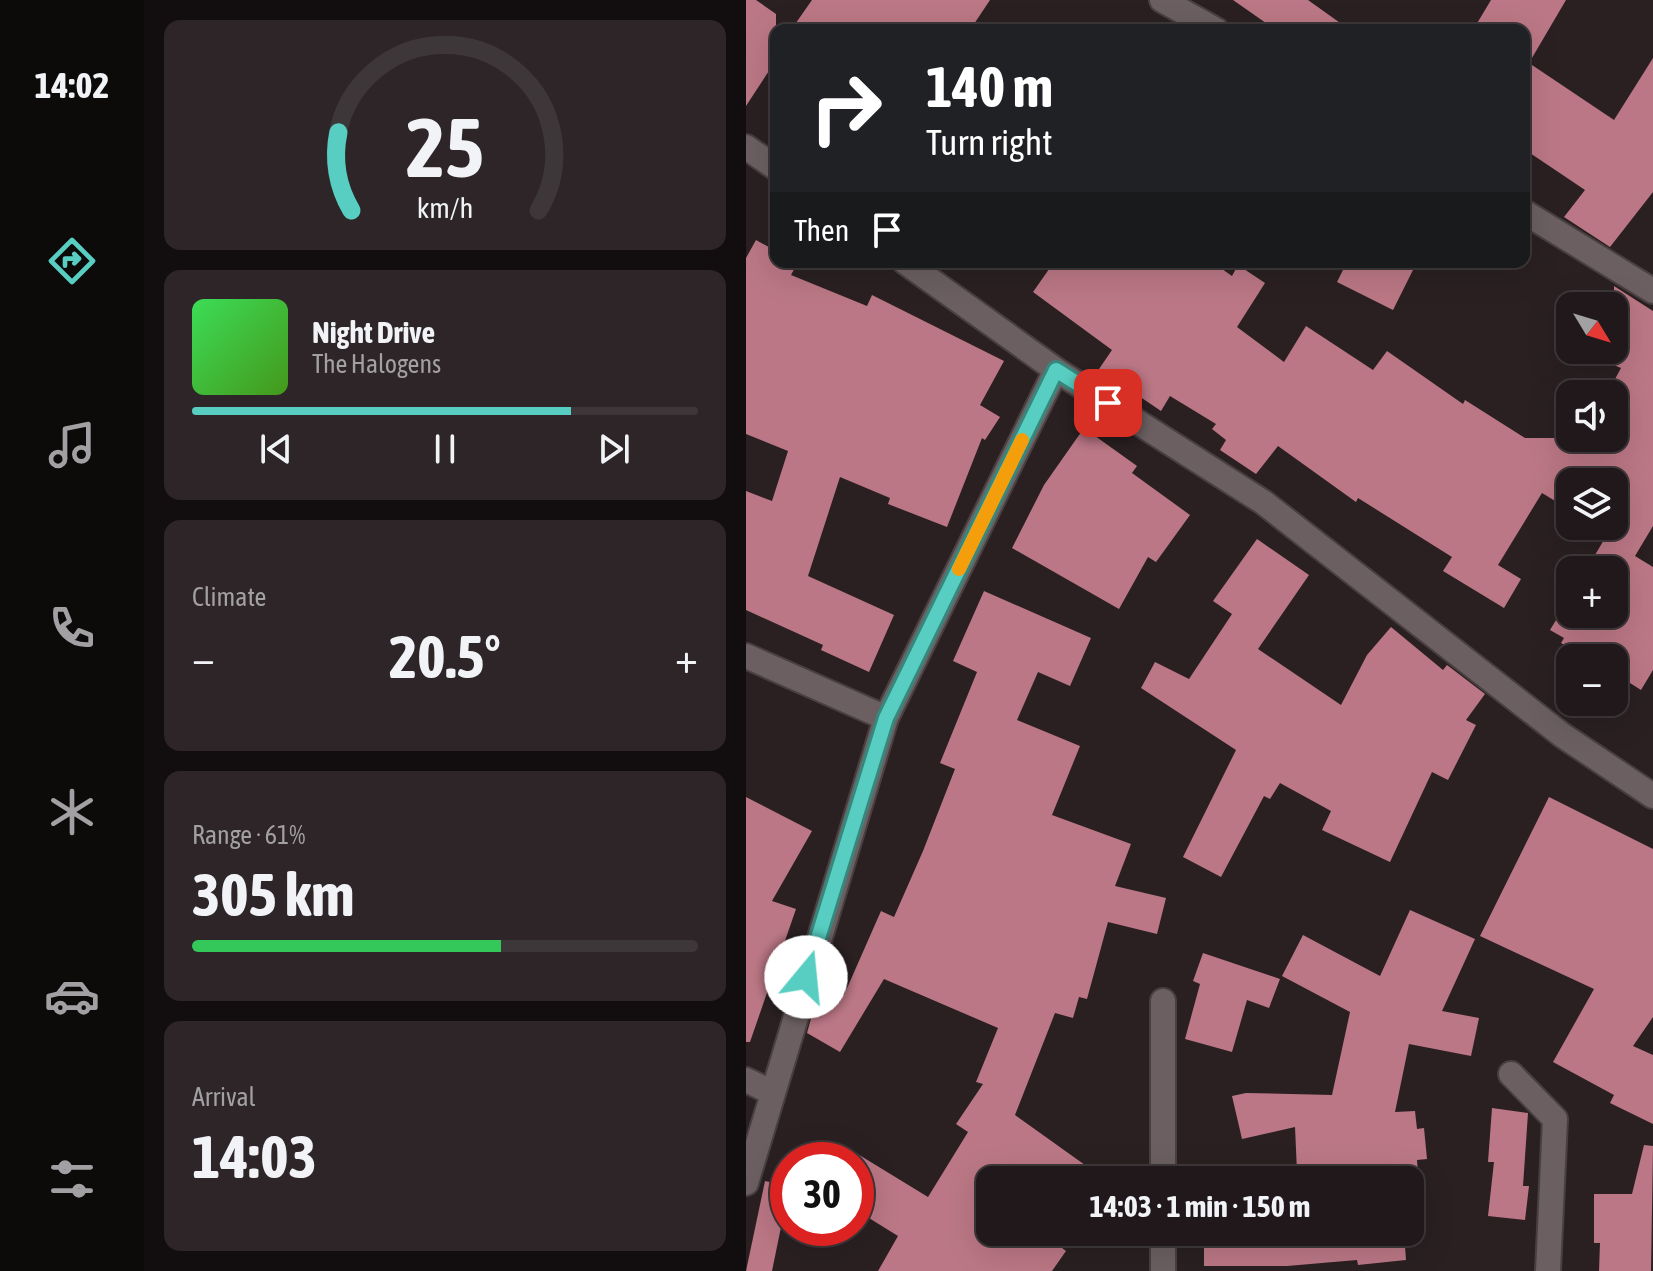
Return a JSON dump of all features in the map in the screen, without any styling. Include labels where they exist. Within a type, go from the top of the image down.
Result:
[{"type":"street","points":[[1162,0],[1205,24]]},
{"type":"street","points":[[746,147],[770,164]]},
{"type":"street","points":[[1530,216],[1653,291]]},
{"type":"street","points":[[913,268],[1056,370],[1263,502],[1562,735],[1653,796]]},
{"type":"street","points":[[746,1183],[886,718],[1056,370]]},
{"type":"street","points":[[746,656],[886,718]]},
{"type":"street","points":[[1163,1001],[1163,1166]]},
{"type":"street","points":[[1511,1074],[1555,1119],[1548,1271]]},
{"type":"street","points":[[746,1080],[771,1092]]},
{"type":"street","points":[[1163,1246],[1163,1271]]},
{"type":"building","points":[[746,0],[756,0],[776,14],[776,24],[770,24],[770,69],[746,106]]},
{"type":"building","points":[[812,0],[990,0],[974,24],[795,24]]},
{"type":"building","points":[[1233,0],[1308,0],[1342,24],[1267,24]]},
{"type":"building","points":[[1491,0],[1566,0],[1530,61],[1530,24],[1477,24]]},
{"type":"building","points":[[1653,58],[1653,192],[1610,247],[1564,217],[1585,190],[1530,153],[1530,64],[1614,120]]},
{"type":"building","points":[[756,240],[770,248],[770,268],[795,268],[791,275],[867,306],[872,295],[1004,361],[980,405],[1000,417],[985,440],[982,438],[947,527],[888,504],[890,498],[840,477],[808,576],[894,615],[869,672],[821,650],[823,645],[746,610],[746,491],[772,501],[788,451],[746,434],[746,258]]},
{"type":"building","points":[[1050,268],[1221,268],[1232,276],[1236,268],[1242,268],[1265,283],[1237,327],[1284,362],[1306,326],[1373,370],[1387,351],[1463,404],[1465,400],[1525,438],[1556,438],[1556,452],[1628,452],[1628,380],[1615,380],[1621,368],[1614,364],[1628,364],[1628,295],[1653,311],[1653,526],[1635,556],[1653,567],[1653,670],[1641,690],[1630,683],[1628,686],[1628,644],[1563,644],[1564,638],[1550,630],[1556,620],[1556,628],[1628,628],[1628,556],[1594,556],[1604,540],[1628,540],[1628,468],[1556,468],[1556,502],[1542,493],[1498,565],[1521,579],[1504,608],[1443,571],[1452,557],[1358,498],[1356,502],[1278,446],[1256,474],[1220,450],[1226,440],[1212,429],[1216,424],[1170,396],[1161,411],[1099,369],[1112,350],[1033,292]]},
{"type":"building","points":[[1344,268],[1414,268],[1393,310],[1337,282]]},
{"type":"building","points":[[1084,428],[1137,466],[1132,473],[1190,515],[1156,562],[1148,557],[1119,609],[1012,548],[1044,485]]},
{"type":"building","points":[[1257,539],[1309,575],[1258,649],[1341,705],[1367,655],[1391,627],[1443,670],[1447,665],[1485,694],[1466,720],[1476,725],[1448,780],[1432,772],[1390,862],[1322,830],[1331,811],[1280,783],[1270,799],[1264,796],[1221,877],[1183,857],[1236,750],[1141,688],[1155,662],[1189,679],[1232,614],[1213,601]]},
{"type":"building","points":[[984,591],[1091,638],[1070,686],[1038,672],[1017,720],[1080,746],[1052,815],[1131,844],[1115,886],[1166,898],[1157,934],[1108,922],[1087,999],[1079,997],[1073,1018],[1055,1013],[1015,1115],[1086,1166],[976,1166],[976,1246],[1059,1246],[1066,1251],[1052,1271],[878,1271],[898,1236],[874,1221],[874,1164],[928,1197],[968,1132],[956,1124],[983,1084],[976,1082],[998,1028],[884,979],[840,1052],[807,1033],[812,1015],[829,987],[844,995],[881,911],[894,917],[923,851],[955,769],[940,763],[977,672],[953,661]]},
{"type":"building","points":[[746,797],[812,831],[772,901],[796,909],[750,1042],[746,1042]]},
{"type":"building","points":[[1549,797],[1653,849],[1653,1017],[1633,1046],[1653,1055],[1653,1124],[1610,1103],[1614,1095],[1553,1062],[1594,989],[1480,936]]},
{"type":"building","points":[[1410,910],[1475,939],[1442,1011],[1479,1018],[1471,1056],[1409,1044],[1395,1112],[1415,1111],[1417,1129],[1424,1128],[1427,1159],[1417,1160],[1417,1166],[1297,1166],[1295,1127],[1242,1139],[1232,1096],[1246,1093],[1332,1095],[1350,1012],[1282,976],[1303,935],[1380,976]]},
{"type":"building","points":[[1203,953],[1280,979],[1269,1008],[1247,1000],[1232,1052],[1185,1039],[1200,984],[1193,981]]},
{"type":"building","points":[[1492,1108],[1528,1113],[1523,1186],[1529,1186],[1525,1220],[1488,1216],[1494,1162],[1488,1162]]},
{"type":"building","points":[[1644,1145],[1653,1146],[1651,1271],[1599,1271],[1600,1243],[1594,1243],[1594,1194],[1632,1194]]},
{"type":"building","points":[[765,1181],[770,1182],[770,1246],[777,1246],[772,1271],[746,1271]]},
{"type":"building","points":[[1204,1246],[1405,1246],[1406,1260],[1358,1265],[1357,1260],[1287,1266],[1204,1266]]},
{"type":"slow traffic","points":[[959,569],[1022,440]]},
{"type":"route","points":[[806,977],[886,718],[1056,370],[1108,403]]}]
